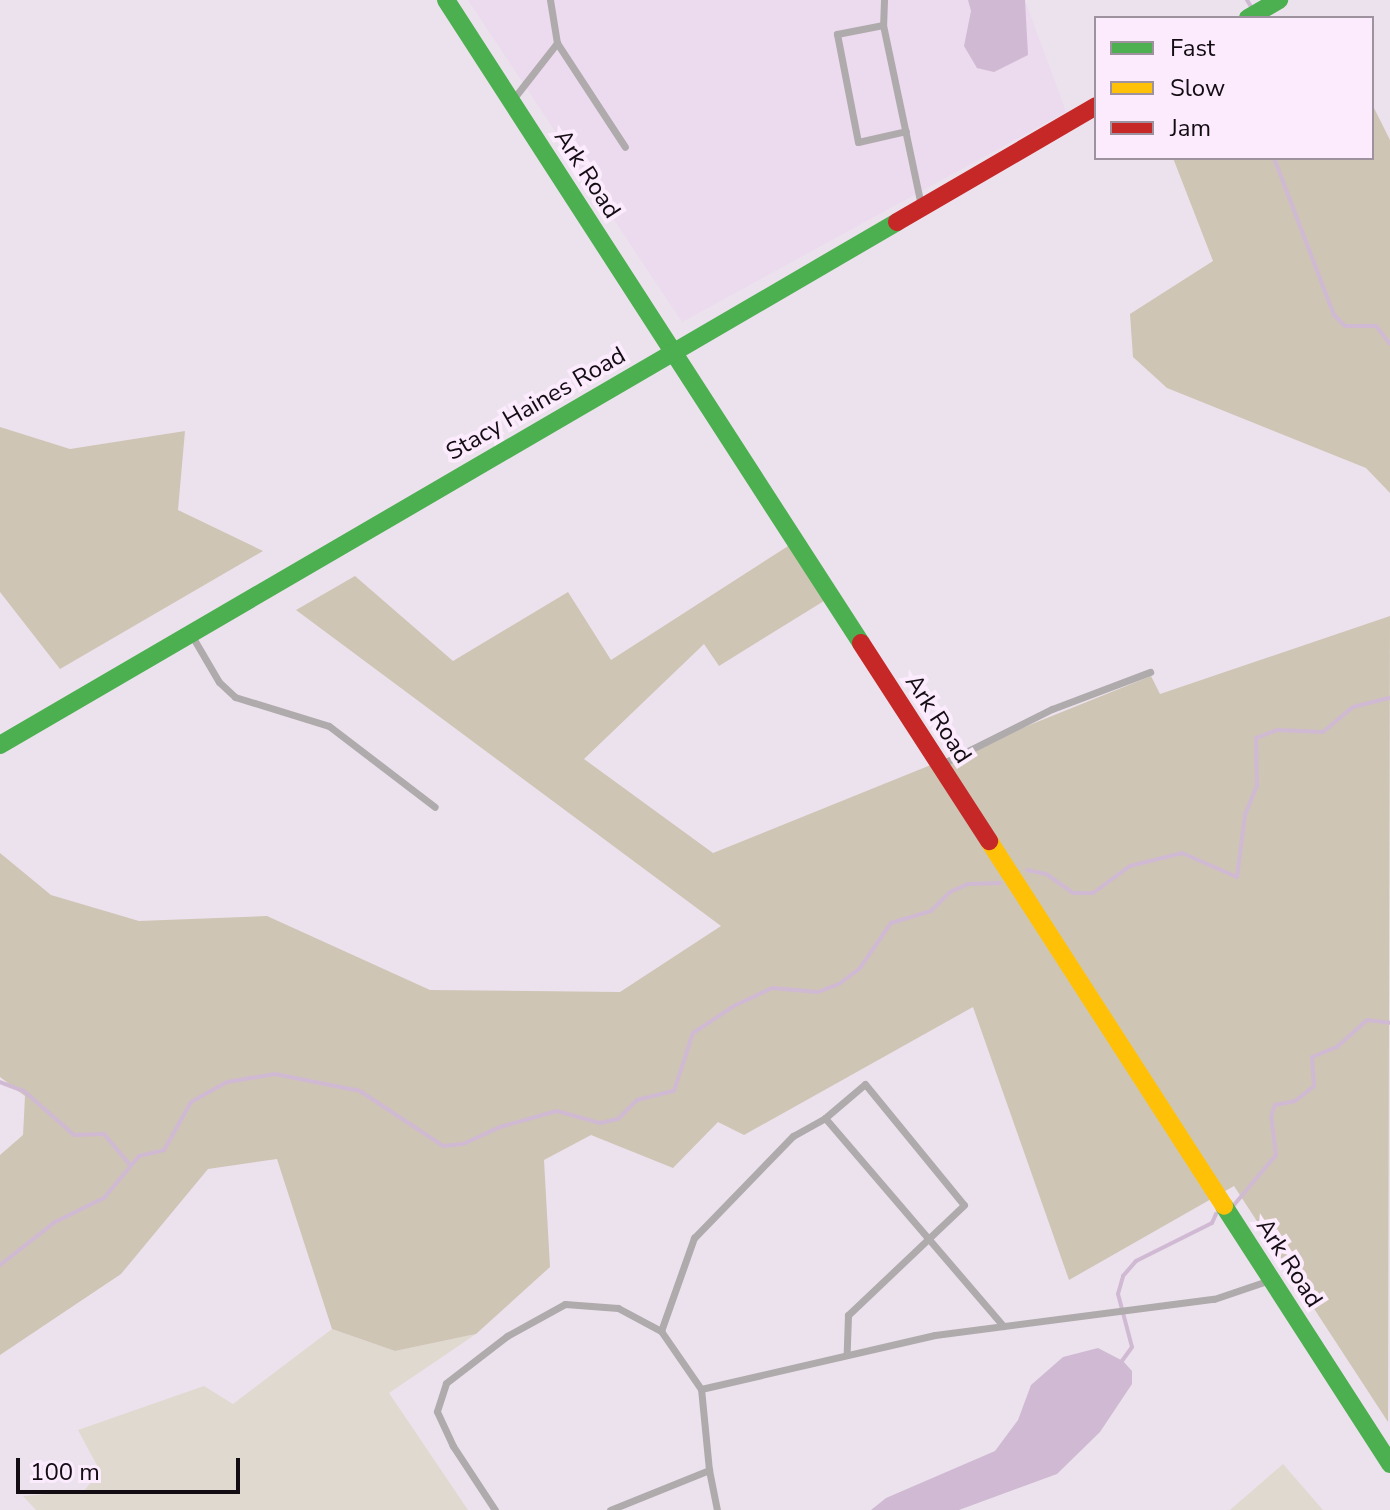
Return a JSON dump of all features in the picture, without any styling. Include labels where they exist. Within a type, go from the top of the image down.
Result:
[{"type":"street","name":"Ark Road","points":[[446,0],[1390,1464]]},
{"type":"street","points":[[1251,16],[1272,4]]},
{"type":"street","name":"Stacy Haines Road","points":[[0,745],[1094,107]]},
{"type":"lane","points":[[550,0],[557,43],[625,147]]},
{"type":"lane","points":[[884,0],[883,25],[922,208]]},
{"type":"lane","points":[[883,25],[837,34],[858,142],[906,131]]},
{"type":"lane","points":[[511,101],[557,43]]},
{"type":"lane","points":[[191,634],[219,682],[235,697],[329,726],[435,807]]},
{"type":"lane","points":[[940,765],[1052,709],[1150,672]]},
{"type":"lane","points":[[661,1331],[694,1238],[793,1136],[825,1118],[865,1084],[964,1205],[848,1315],[847,1353]]},
{"type":"lane","points":[[825,1118],[1003,1326]]},
{"type":"lane","points":[[701,1389],[847,1353],[1003,1326],[1183,1302],[1257,1288],[1270,1278]]},
{"type":"lane","points":[[495,1510],[453,1446],[437,1411],[446,1383],[507,1336],[565,1304],[618,1308],[661,1331],[701,1389],[709,1470],[717,1510]]},
{"type":"lane","points":[[610,1510],[709,1470]]},
{"type":"shaded area","points":[[468,0],[1025,0],[1066,112],[682,322]]},
{"type":"shaded area","points":[[968,0],[1025,0],[1028,55],[994,72],[977,68],[964,46],[971,11]]},
{"type":"shaded area","points":[[1374,108],[1390,140],[1390,493],[1366,468],[1167,388],[1133,357],[1130,314],[1213,261],[1174,160],[1374,160]]},
{"type":"shaded area","points":[[0,427],[70,449],[185,431],[178,510],[263,551],[60,669],[0,592]]},
{"type":"shaded area","points":[[796,541],[832,596],[719,666],[704,644],[584,759],[713,853],[1151,676],[1160,694],[1390,616],[1388,1422],[1234,1186],[1069,1280],[973,1007],[744,1135],[718,1122],[673,1168],[591,1135],[544,1160],[550,1267],[476,1334],[395,1351],[332,1329],[277,1159],[208,1169],[121,1274],[0,1355],[0,1155],[23,1135],[25,1096],[0,1077],[0,853],[51,895],[139,921],[267,916],[430,990],[620,992],[721,926],[296,610],[355,576],[453,661],[568,592],[611,660]]},
{"type":"shaded area","points":[[332,1329],[395,1351],[476,1334],[389,1393],[468,1510],[36,1510],[23,1496],[84,1491],[100,1471],[78,1430],[204,1386],[233,1404]]},
{"type":"shaded area","points":[[1098,1348],[1123,1361],[1132,1371],[1132,1384],[1100,1432],[1057,1474],[959,1510],[871,1510],[886,1498],[995,1451],[1018,1420],[1031,1385],[1063,1357]]},
{"type":"shaded area","points":[[1283,1464],[1323,1510],[1230,1510]]},
{"type":"waterway","points":[[1247,0],[1250,5]]},
{"type":"waterway","points":[[1275,160],[1334,315],[1345,326],[1376,326],[1390,344]]},
{"type":"waterway","points":[[1027,870],[1046,874],[1073,893],[1093,893],[1130,866],[1182,853],[1237,877],[1245,815],[1257,786],[1256,738],[1277,730],[1323,732],[1353,707],[1390,698]]},
{"type":"waterway","points":[[0,1265],[55,1222],[104,1198],[139,1156],[164,1150],[191,1102],[227,1082],[275,1074],[360,1091],[443,1146],[463,1144],[500,1127],[557,1111],[600,1123],[618,1119],[637,1100],[674,1091],[693,1033],[734,1006],[772,988],[818,992],[839,984],[860,968],[891,923],[931,911],[950,892],[968,884],[1000,883]]},
{"type":"waterway","points":[[1234,1205],[1276,1155],[1271,1117],[1275,1105],[1295,1101],[1314,1086],[1312,1057],[1337,1047],[1367,1020],[1390,1023]]},
{"type":"waterway","points":[[0,1082],[24,1091],[74,1135],[104,1134],[129,1164]]},
{"type":"waterway","points":[[1119,1365],[1132,1347],[1118,1294],[1123,1276],[1136,1261],[1212,1223],[1216,1214]]},
{"type":"traffic: fast","points":[[446,0],[861,643]]},
{"type":"traffic: fast","points":[[1251,16],[1279,0]]},
{"type":"traffic: fast","points":[[0,745],[897,222]]},
{"type":"traffic: fast","points":[[1224,1206],[1390,1464]]},
{"type":"traffic: slow","points":[[989,841],[1224,1206]]},
{"type":"traffic: jam","points":[[897,222],[1094,107]]},
{"type":"traffic: jam","points":[[861,643],[989,841]]}]
